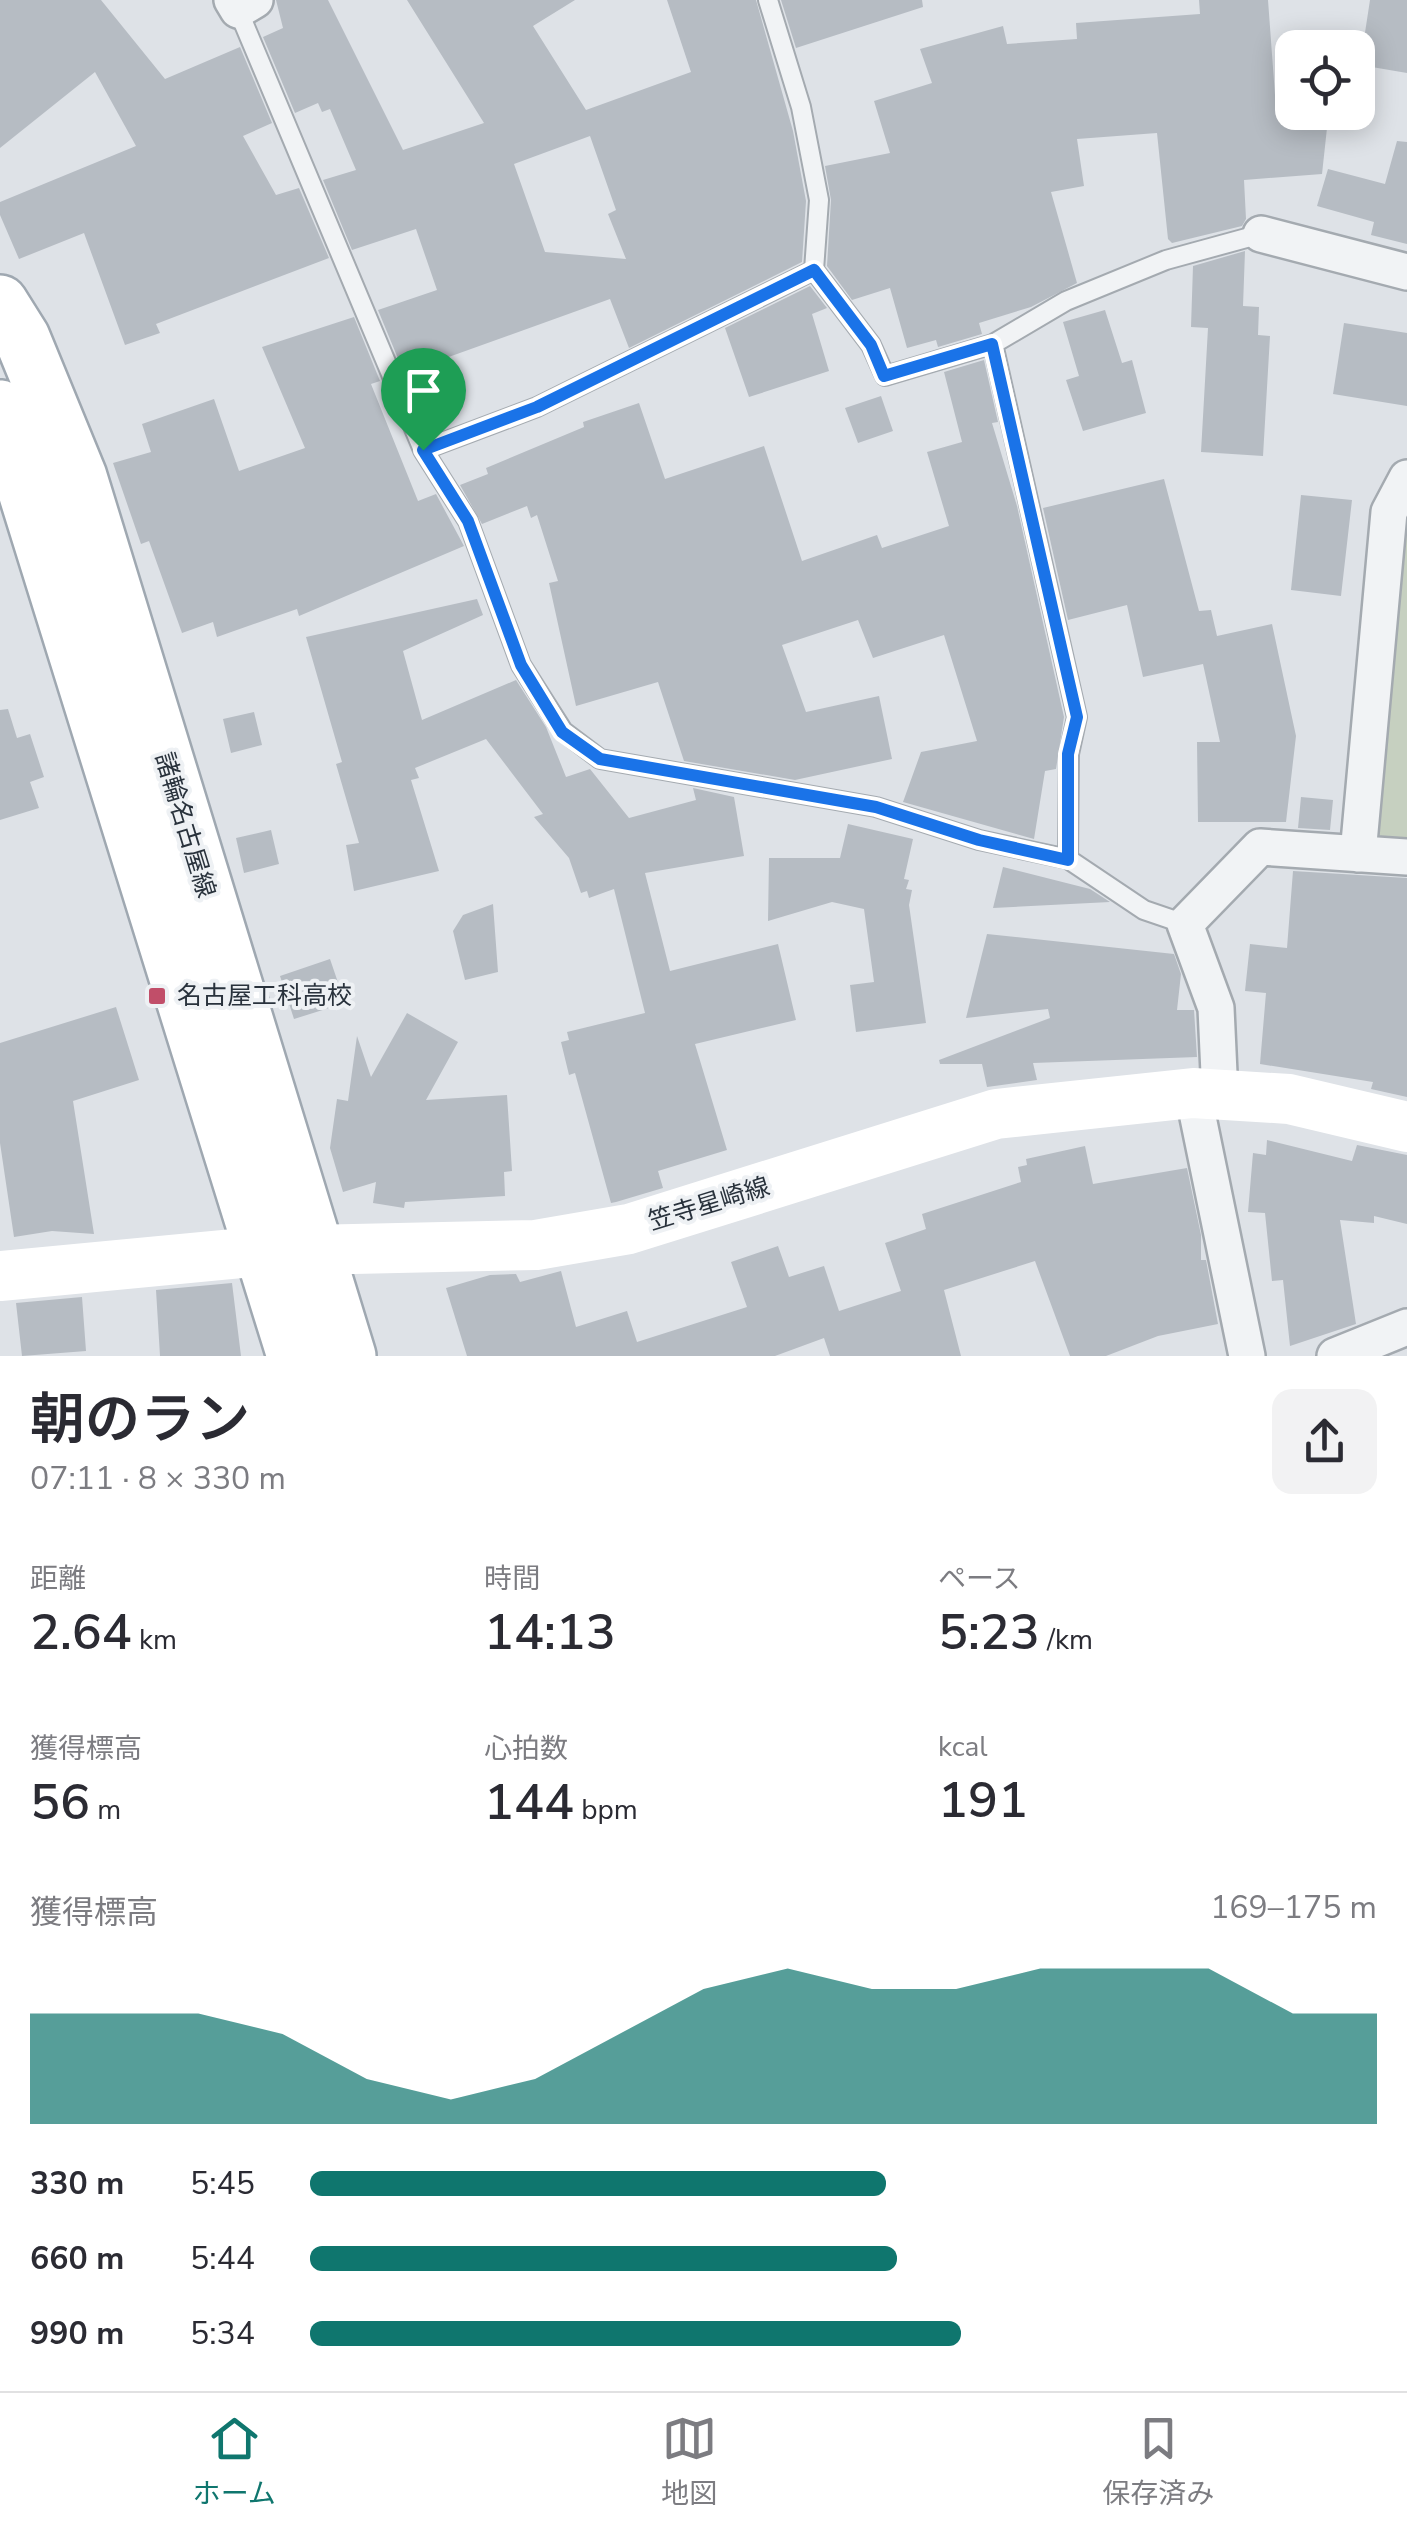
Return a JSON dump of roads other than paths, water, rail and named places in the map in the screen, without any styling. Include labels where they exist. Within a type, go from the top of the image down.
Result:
[{"type":"main road","name":"諸輪名古屋線","points":[[0,303],[22,338],[79,477],[290,1250],[296,1356]]},
{"type":"main road","name":"諸輪名古屋線","points":[[0,408],[290,1250],[348,1356]]},
{"type":"main road","name":"笠寺星崎線","points":[[0,1276],[290,1250],[536,1245],[629,1229],[996,1114],[1206,1094],[1289,1100],[1407,1127]]},
{"type":"street","points":[[1261,234],[1407,272]]},
{"type":"street","points":[[1358,854],[1398,514],[1407,478]]},
{"type":"street","points":[[1246,1356],[1206,1094],[1216,1008],[1185,924],[1260,846],[1407,858]]},
{"type":"street","points":[[1335,1356],[1407,1327]]},
{"type":"lane","points":[[768,0],[801,107],[818,200],[814,270],[871,345],[884,376],[992,344],[1066,301],[1166,260],[1261,234]]},
{"type":"lane","points":[[242,3],[423,450],[468,521],[521,665],[562,732],[600,759],[876,807],[979,840],[1068,860],[1144,910],[1185,924]]},
{"type":"lane","points":[[423,450],[537,407],[814,270]]},
{"type":"lane","points":[[992,344],[1077,717],[1068,754],[1068,860]]},
{"type":"place","name":"名古屋工科高校","points":[[157,996]]}]
